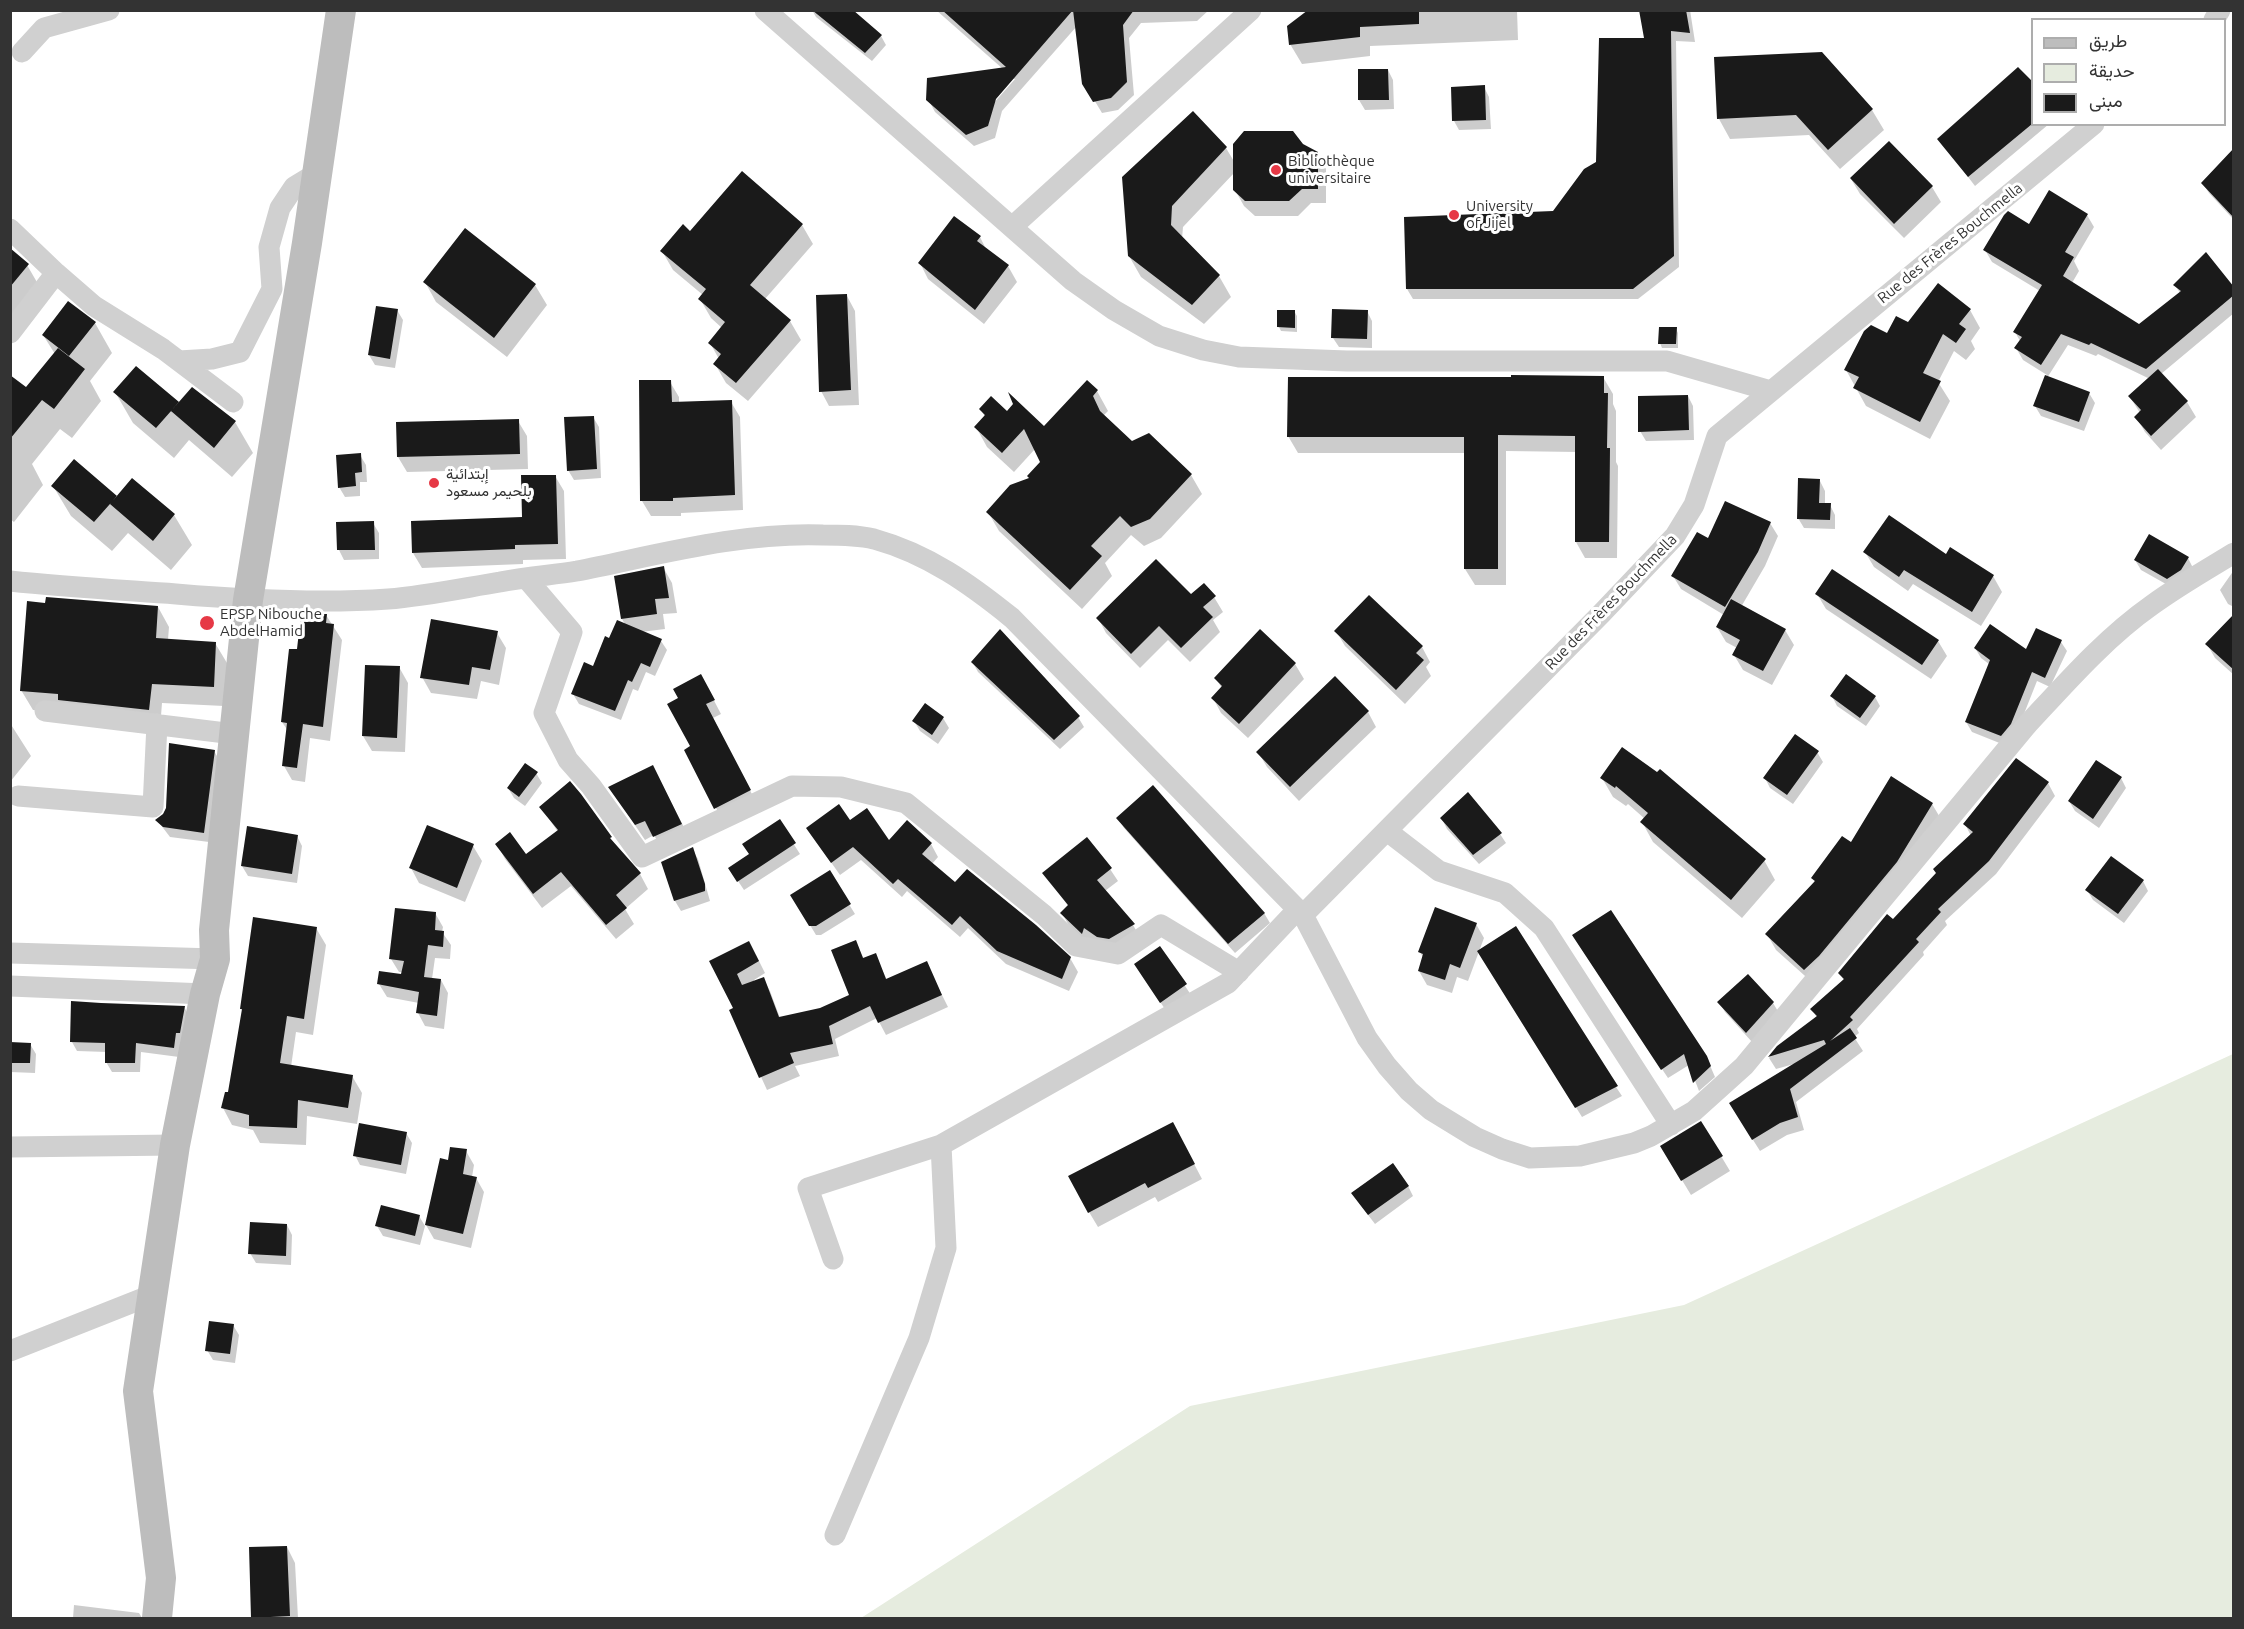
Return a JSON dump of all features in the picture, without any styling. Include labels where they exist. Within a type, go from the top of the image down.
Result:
[{"type":"main road","points":[[158,1618],[161,1578],[138,1391],[175,1145],[205,994],[215,959],[214,930],[248,600],[341,10]]},
{"type":"street","points":[[22,52],[44,28],[109,10]]},
{"type":"street","points":[[1012,228],[1251,10]]},
{"type":"street","points":[[771,12],[1073,280],[1114,310],[1168,340],[1239,357],[1347,361],[1667,362],[1771,391]]},
{"type":"street","name":"Rue des Frères Bouchmella","points":[[832,1259],[808,1188],[941,1145],[1228,983],[1387,831],[1675,536],[1694,506],[1717,435],[2092,126]]},
{"type":"street","points":[[179,361],[212,359],[240,352],[272,289],[269,247],[280,208],[294,187],[317,173]]},
{"type":"street","points":[[10,229],[94,306],[179,361],[233,402]]},
{"type":"street","points":[[10,333],[56,273]]},
{"type":"street","points":[[10,581],[248,600],[393,599],[450,592],[578,570],[721,542],[806,534],[867,538],[929,560],[976,589],[1012,618],[1301,912],[1367,1038],[1409,1091],[1431,1110],[1475,1137],[1530,1158],[1554,1158],[1580,1156],[1634,1143],[1694,1111],[1744,1066],[2026,726],[2059,691],[2110,639],[2151,605],[2234,553]]},
{"type":"street","points":[[526,578],[572,632],[544,713],[568,760],[591,786],[642,857],[792,786],[841,787],[906,803],[1044,915],[1076,946],[1118,954],[1161,925],[1239,972]]},
{"type":"street","points":[[45,711],[234,734]]},
{"type":"street","points":[[18,796],[153,807],[157,724]]},
{"type":"street","points":[[1387,831],[1439,871],[1505,892],[1544,928],[1671,1125]]},
{"type":"street","points":[[10,953],[215,959]]},
{"type":"street","points":[[10,986],[205,994]]},
{"type":"street","points":[[10,1147],[175,1145]]},
{"type":"street","points":[[835,1535],[919,1338],[946,1248],[941,1145]]},
{"type":"street","points":[[10,1351],[154,1294]]},
{"type":"green space","points":[[2233,1054],[2233,1618],[861,1618],[1190,1406],[1684,1305]]},
{"type":"building","points":[[812,10],[853,10],[882,35],[865,53]]},
{"type":"building","points":[[942,10],[1073,10],[996,99],[988,126],[966,135],[926,100],[927,78],[1006,67]]},
{"type":"building","points":[[1073,10],[1134,10],[1123,25],[1127,82],[1111,98],[1093,102],[1082,84]]},
{"type":"building","points":[[1308,10],[1419,10],[1419,24],[1360,27],[1360,37],[1289,45],[1287,26]]},
{"type":"building","points":[[1639,10],[1686,10],[1690,33],[1671,31],[1674,256],[1633,289],[1406,289],[1404,217],[1553,211],[1584,169],[1596,162],[1599,38],[1644,38]]},
{"type":"building","points":[[1822,52],[1873,109],[1828,150],[1796,115],[1717,119],[1714,57]]},
{"type":"building","points":[[2018,67],[2031,80],[2031,125],[1968,177],[1937,139]]},
{"type":"building","points":[[1358,69],[1388,69],[1389,100],[1358,100]]},
{"type":"building","points":[[1485,85],[1486,120],[1452,121],[1451,87]]},
{"type":"building","points":[[1193,111],[1227,147],[1172,206],[1171,225],[1220,275],[1192,305],[1128,256],[1122,177]]},
{"type":"building","name":"Bibliothèque universitaire","points":[[1244,131],[1293,131],[1303,144],[1318,152],[1318,189],[1302,189],[1289,201],[1245,201],[1233,190],[1233,144]]},
{"type":"building","points":[[1889,141],[1933,186],[1894,224],[1850,178]]},
{"type":"building","points":[[2234,148],[2234,218],[2201,183]]},
{"type":"building","points":[[742,171],[803,224],[750,285],[791,320],[736,383],[713,364],[721,354],[708,343],[725,322],[698,299],[706,289],[660,251],[683,224],[690,231]]},
{"type":"building","points":[[2049,190],[2088,214],[2065,252],[2074,257],[2063,276],[2139,324],[2181,291],[2173,285],[2206,252],[2234,287],[2234,295],[2146,369],[2091,343],[2089,345],[2061,334],[2041,365],[2014,348],[2022,337],[2013,332],[2042,285],[1983,250],[2008,211],[2029,224]]},
{"type":"building","points":[[954,216],[981,236],[977,241],[1009,265],[975,310],[918,263]]},
{"type":"building","points":[[465,228],[536,284],[494,338],[423,282]]},
{"type":"building","points":[[10,248],[29,264],[10,287]]},
{"type":"building","points":[[1938,283],[1971,309],[1959,324],[1966,329],[1956,343],[1943,334],[1923,373],[1941,381],[1920,422],[1853,388],[1859,377],[1844,370],[1864,331],[1871,325],[1887,333],[1896,316],[1908,322]]},
{"type":"building","points":[[847,294],[851,390],[819,392],[816,295]]},
{"type":"building","points":[[68,301],[96,322],[69,356],[42,335]]},
{"type":"building","points":[[376,306],[398,309],[390,359],[368,355]]},
{"type":"building","points":[[1332,309],[1368,310],[1367,339],[1331,338]]},
{"type":"building","points":[[1277,310],[1295,310],[1295,328],[1277,327]]},
{"type":"building","points":[[1659,327],[1677,327],[1676,344],[1658,344]]},
{"type":"building","points":[[58,348],[85,369],[54,409],[42,400],[10,439],[10,375],[26,387]]},
{"type":"building","points":[[136,366],[179,402],[156,428],[113,392]]},
{"type":"building","points":[[2158,369],[2188,401],[2151,436],[2134,417],[2141,410],[2128,396]]},
{"type":"building","points":[[1511,375],[1604,376],[1604,393],[1608,393],[1607,448],[1610,448],[1609,542],[1575,542],[1575,436],[1498,435],[1498,569],[1464,569],[1464,437],[1287,437],[1288,377],[1511,377]]},
{"type":"building","points":[[2045,375],[2090,392],[2079,422],[2033,406]]},
{"type":"building","points":[[639,380],[671,380],[672,402],[732,400],[735,495],[673,498],[673,501],[640,501]]},
{"type":"building","points":[[1087,380],[1098,390],[1093,396],[1100,411],[1132,441],[1149,433],[1192,474],[1150,519],[1131,527],[1120,516],[1091,546],[1102,556],[1070,590],[986,512],[1010,485],[1029,478],[1027,476],[1040,462],[1024,429],[1002,453],[974,427],[985,415],[979,409],[991,396],[1007,411],[1013,404],[1008,392],[1044,426]]},
{"type":"building","points":[[192,387],[236,421],[214,448],[171,411]]},
{"type":"building","points":[[1688,395],[1689,430],[1638,432],[1638,396]]},
{"type":"building","points":[[594,416],[597,469],[567,471],[564,417]]},
{"type":"building","points":[[519,419],[520,454],[397,457],[396,422]]},
{"type":"building","points":[[361,453],[362,472],[355,473],[356,486],[338,488],[336,455]]},
{"type":"building","points":[[74,459],[117,496],[94,522],[51,486]]},
{"type":"building","points":[[521,475],[556,475],[558,544],[515,545],[515,549],[412,553],[411,521],[522,517]]},
{"type":"building","points":[[132,478],[175,514],[153,541],[110,504]]},
{"type":"building","points":[[1798,478],[1820,479],[1819,503],[1831,503],[1830,520],[1797,519]]},
{"type":"building","points":[[1725,501],[1771,522],[1758,552],[1725,607],[1671,576],[1697,532],[1708,538]]},
{"type":"building","points":[[1889,515],[1946,554],[1950,547],[1994,575],[1972,612],[1904,570],[1899,577],[1863,552]]},
{"type":"building","points":[[374,521],[375,550],[337,550],[336,522]]},
{"type":"building","points":[[2149,534],[2189,557],[2181,570],[2167,579],[2134,560]]},
{"type":"building","points":[[1156,559],[1191,594],[1204,583],[1216,596],[1203,607],[1213,617],[1181,648],[1159,626],[1131,654],[1096,618]]},
{"type":"building","points":[[664,566],[669,598],[655,599],[657,614],[621,619],[614,576]]},
{"type":"building","points":[[1832,569],[1939,640],[1922,665],[1815,594]]},
{"type":"building","points":[[1369,595],[1423,646],[1416,653],[1424,660],[1396,690],[1334,631]]},
{"type":"building","points":[[46,597],[158,606],[156,638],[216,642],[214,687],[152,684],[149,710],[58,700],[58,694],[20,691],[27,601],[45,603]]},
{"type":"building","points":[[1731,599],[1786,629],[1763,671],[1732,655],[1740,640],[1716,627]]},
{"type":"building","points":[[301,614],[327,614],[326,623],[334,624],[323,727],[303,724],[297,768],[282,766],[287,723],[281,722],[289,649],[297,649]]},
{"type":"building","points":[[2234,614],[2234,670],[2205,644]]},
{"type":"building","points":[[431,619],[498,631],[490,670],[472,667],[469,685],[420,678]]},
{"type":"building","points":[[617,620],[662,639],[650,667],[641,663],[632,682],[628,680],[615,711],[571,694],[584,662],[593,666],[605,636],[609,638]]},
{"type":"building","points":[[1990,624],[2026,649],[2036,628],[2062,640],[2045,678],[2032,672],[2011,724],[2001,736],[1965,722],[1990,660],[1974,648]]},
{"type":"building","points":[[1000,629],[1080,716],[1054,740],[971,662]]},
{"type":"building","points":[[1260,629],[1296,663],[1239,724],[1211,698],[1222,686],[1214,678]]},
{"type":"building","points":[[365,665],[400,666],[397,738],[362,736]]},
{"type":"building","points":[[701,674],[715,700],[706,704],[751,790],[714,809],[684,750],[690,746],[667,704],[678,698],[673,689]]},
{"type":"building","points":[[1846,674],[1876,696],[1860,718],[1830,696]]},
{"type":"building","points":[[1335,676],[1369,711],[1290,787],[1256,752]]},
{"type":"building","points":[[925,703],[944,717],[932,735],[912,721]]},
{"type":"building","points":[[1795,734],[1819,751],[1787,795],[1763,778]]},
{"type":"building","points":[[169,743],[215,750],[204,833],[163,827],[155,820],[163,814],[166,808]]},
{"type":"building","points":[[1622,747],[1657,772],[1660,769],[1766,859],[1731,900],[1640,822],[1648,813],[1616,786],[1615,788],[1600,778]]},
{"type":"building","points":[[2016,758],[2049,782],[1989,861],[1938,909],[1941,912],[1916,939],[1919,942],[1850,1017],[1853,1020],[1830,1041],[1850,1028],[1857,1038],[1790,1089],[1798,1117],[1780,1123],[1752,1140],[1729,1103],[1826,1044],[1824,1040],[1768,1057],[1777,1046],[1817,1016],[1810,1009],[1844,979],[1838,973],[1887,914],[1893,919],[1936,873],[1933,869],[1973,832],[1963,824]]},
{"type":"building","points":[[2096,760],[2122,777],[2093,819],[2068,801]]},
{"type":"building","points":[[525,763],[538,772],[519,797],[507,788]]},
{"type":"building","points":[[653,765],[682,824],[653,837],[645,821],[635,825],[608,787]]},
{"type":"building","points":[[1891,776],[1933,803],[1897,862],[1819,956],[1804,970],[1765,934],[1815,881],[1811,878],[1842,836],[1851,842]]},
{"type":"building","points":[[570,781],[612,837],[610,838],[641,873],[616,895],[627,908],[606,925],[561,872],[533,894],[495,844],[510,832],[526,854],[558,830],[539,807]]},
{"type":"building","points":[[1153,785],[1265,913],[1228,944],[1116,818]]},
{"type":"building","points":[[1468,792],[1502,833],[1473,855],[1440,818]]},
{"type":"building","points":[[839,804],[850,820],[867,808],[889,840],[907,820],[932,843],[922,854],[955,882],[967,869],[1036,925],[1071,957],[1062,979],[997,951],[960,916],[952,925],[898,879],[893,884],[853,847],[831,863],[806,828]]},
{"type":"building","points":[[780,819],[796,843],[737,882],[728,868],[749,854],[742,844]]},
{"type":"building","points":[[427,825],[474,844],[457,888],[409,868]]},
{"type":"building","points":[[247,826],[298,835],[292,874],[241,866]]},
{"type":"building","points":[[1087,837],[1112,868],[1097,880],[1135,924],[1109,939],[1097,937],[1084,928],[1082,934],[1060,913],[1068,905],[1042,873]]},
{"type":"building","points":[[693,847],[705,884],[705,891],[674,901],[661,862]]},
{"type":"building","points":[[2111,856],[2144,880],[2118,914],[2085,890]]},
{"type":"building","points":[[830,870],[851,904],[816,926],[809,926],[790,895]]},
{"type":"building","points":[[1435,907],[1477,923],[1460,968],[1450,964],[1445,980],[1418,971],[1423,954],[1418,952]]},
{"type":"building","points":[[395,908],[436,912],[435,930],[444,931],[443,947],[428,945],[424,977],[441,979],[437,1016],[416,1013],[419,992],[377,984],[379,971],[401,974],[404,961],[389,959]]},
{"type":"building","points":[[1611,910],[1707,1056],[1711,1066],[1693,1083],[1684,1054],[1661,1070],[1572,935]]},
{"type":"building","points":[[253,917],[317,927],[304,1019],[287,1016],[280,1063],[353,1075],[348,1108],[298,1100],[297,1128],[249,1126],[249,1115],[221,1108],[225,1092],[228,1092],[242,1009],[240,1009]]},
{"type":"building","points":[[1516,926],[1618,1086],[1575,1108],[1477,951]]},
{"type":"building","points":[[856,940],[863,958],[876,953],[886,979],[927,961],[942,995],[878,1023],[870,1006],[829,1026],[833,1044],[790,1053],[794,1063],[759,1078],[729,1010],[733,1008],[709,961],[749,941],[759,961],[737,974],[742,985],[764,977],[779,1017],[820,1008],[849,995],[831,950]]},
{"type":"building","points":[[1160,946],[1187,984],[1160,1003],[1134,964]]},
{"type":"building","points":[[1748,974],[1774,1002],[1746,1033],[1717,1002]]},
{"type":"building","points":[[71,1001],[185,1006],[180,1033],[176,1033],[174,1048],[136,1043],[135,1063],[105,1063],[105,1043],[70,1042]]},
{"type":"building","points":[[10,1042],[31,1043],[30,1063],[10,1063]]},
{"type":"building","points":[[1701,1121],[1723,1156],[1681,1181],[1660,1146]]},
{"type":"building","points":[[1173,1122],[1195,1164],[1148,1188],[1145,1183],[1088,1213],[1068,1176]]},
{"type":"building","points":[[359,1123],[407,1132],[401,1165],[353,1156]]},
{"type":"building","points":[[450,1147],[467,1149],[463,1174],[477,1177],[463,1234],[425,1225],[440,1158],[448,1160]]},
{"type":"building","points":[[1393,1163],[1409,1186],[1368,1215],[1351,1193]]},
{"type":"building","points":[[381,1205],[420,1215],[415,1236],[375,1226]]},
{"type":"building","points":[[250,1222],[287,1224],[286,1256],[248,1254]]},
{"type":"building","points":[[209,1321],[234,1324],[230,1354],[205,1351]]},
{"type":"building","points":[[287,1546],[290,1616],[251,1618],[249,1547]]},
{"type":"place","name":"Bibliothèque universitaire","points":[[1276,170]]},
{"type":"place","name":"University of Jijel","points":[[1454,215]]},
{"type":"place","name":"إبتدائية بلحيمر مسعود","points":[[434,483]]},
{"type":"place","name":"EPSP Nibouche AbdelHamid","points":[[207,623]]}]
